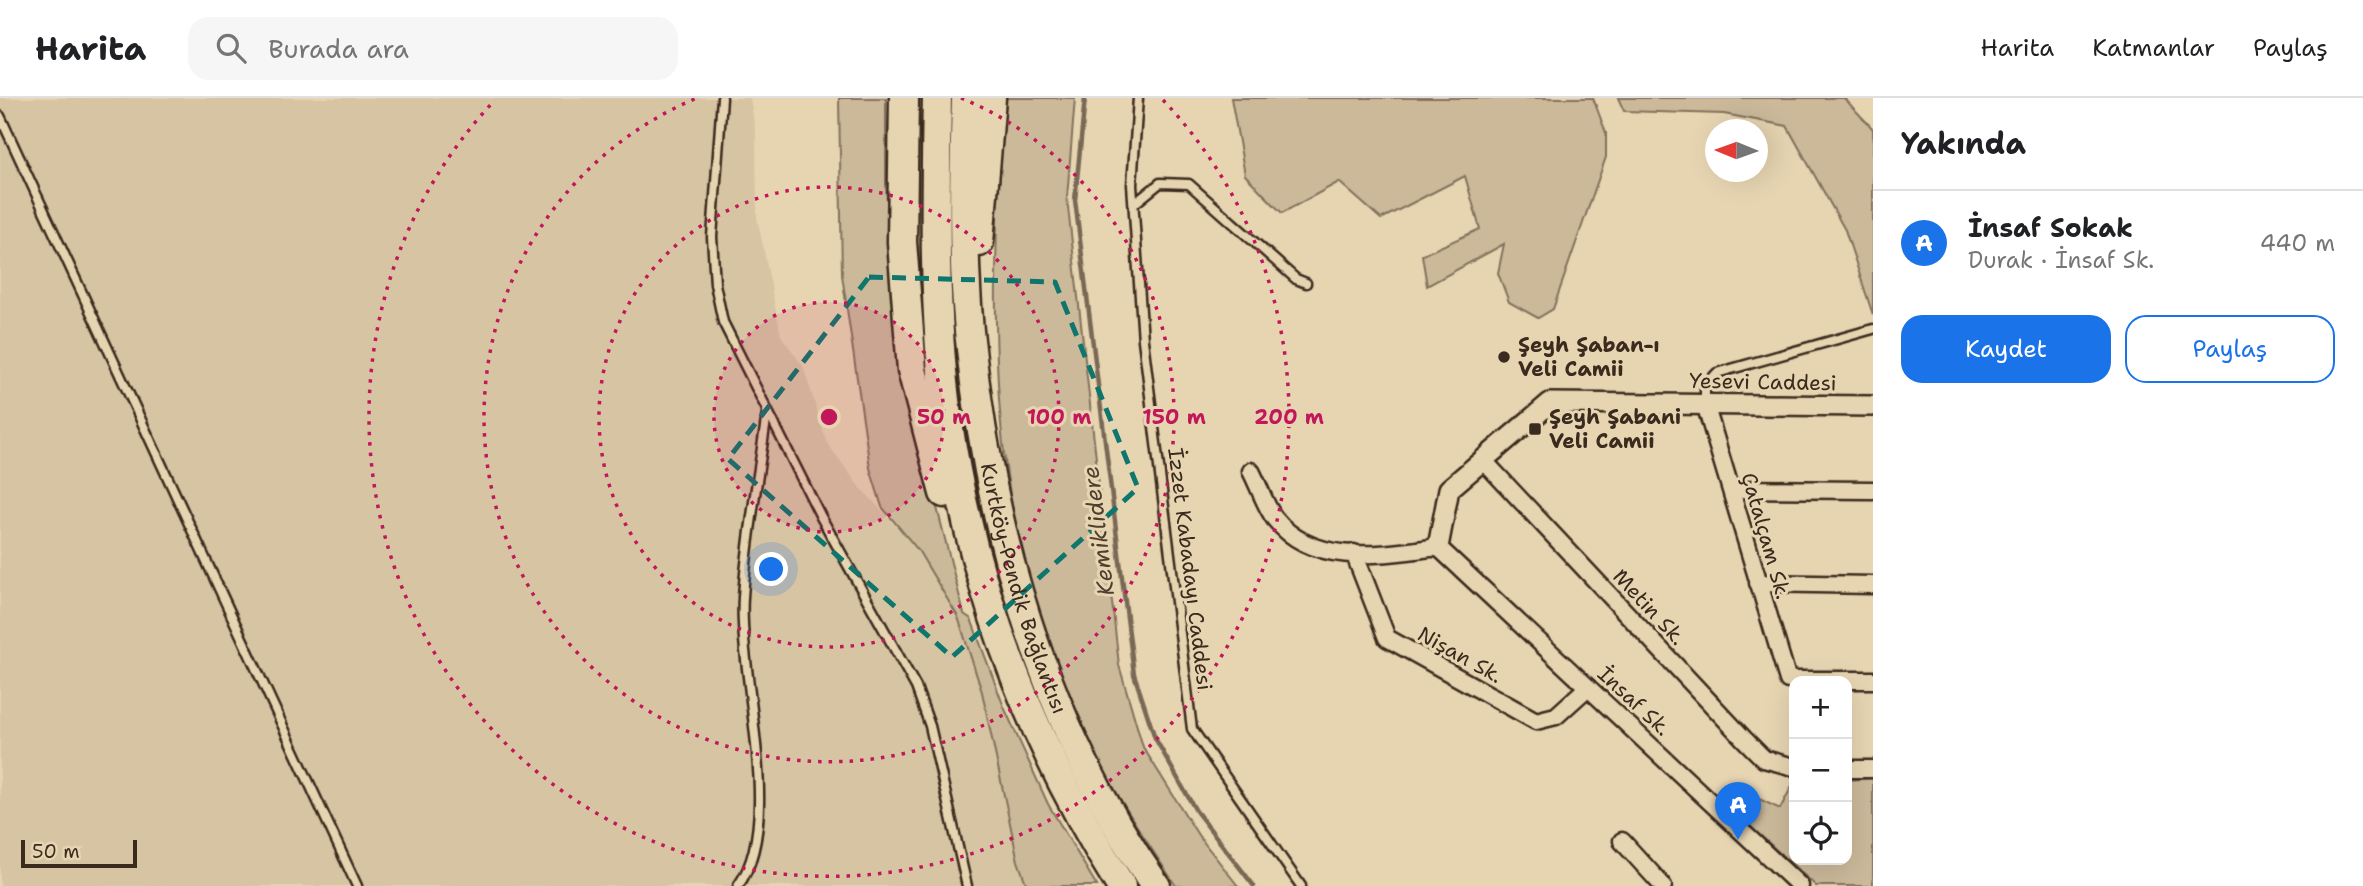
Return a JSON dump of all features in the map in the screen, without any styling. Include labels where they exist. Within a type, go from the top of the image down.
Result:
[{"type":"highway","points":[[902,98],[902,242],[912,370],[952,524],[982,585]]},
{"type":"highway","name":"Kurtköy-Pendik Bağlantısı","points":[[937,98],[938,310],[947,415],[961,497],[982,585],[1038,735],[1080,818],[1121,886]]},
{"type":"highway","name":"Kurtköy-Pendik Bağlantısı","points":[[966,98],[964,199],[969,328],[980,426],[992,495],[1034,643],[1067,728],[1112,815],[1156,886]]},
{"type":"highway","points":[[969,328],[984,204],[991,98]]},
{"type":"street","name":"Yesevi Caddesi","points":[[1438,547],[1449,489],[1550,403],[1873,405]]},
{"type":"street","name":"Çatalçam Sk.","points":[[1705,404],[1788,680],[1873,680]]},
{"type":"street","name":"Metin Sk.","points":[[1483,460],[1745,740],[1765,759],[1789,766]]},
{"type":"street","points":[[1251,471],[1275,519],[1310,547],[1369,556],[1438,547]]},
{"type":"street","points":[[1731,489],[1873,490]]},
{"type":"street","name":"İnsaf Sk.","points":[[1438,547],[1800,886]]},
{"type":"street","name":"Nişan Sk.","points":[[1354,553],[1387,638],[1535,722],[1556,716],[1588,687]]},
{"type":"street","points":[[1758,583],[1873,585]]},
{"type":"street","points":[[1852,769],[1873,769]]},
{"type":"street","points":[[1622,841],[1662,886]]},
{"type":"lane","points":[[722,98],[712,237],[715,284],[723,322],[821,517],[916,687],[930,726],[967,886]]},
{"type":"lane","name":"İzzet Kabadayı Caddesi","points":[[1138,98],[1134,204],[1143,340],[1192,729],[1301,886]]},
{"type":"lane","points":[[0,116],[357,886]]},
{"type":"lane","points":[[1134,204],[1160,183],[1189,184],[1296,279],[1306,283]]},
{"type":"lane","points":[[1705,404],[1705,386],[1717,373],[1873,329]]},
{"type":"lane","points":[[738,886],[755,849],[759,797],[744,658],[743,598],[767,412]]},
{"type":"highlighted area","points":[[869,277],[1055,282],[1138,488],[952,657],[728,459]]},
{"type":"shaded area","points":[[0,98],[750,98],[756,135],[757,217],[781,336],[803,366],[827,443],[857,484],[918,550],[958,617],[982,692],[1018,861],[1027,886],[0,886]]},
{"type":"shaded area","points":[[839,98],[886,98],[886,185],[896,346],[964,614],[971,619],[1004,707],[1048,804],[1097,886],[1027,886],[1018,861],[982,692],[958,617],[918,550],[882,507],[870,468],[842,275]]},
{"type":"shaded area","points":[[1000,98],[1075,98],[1067,198],[1119,665],[1143,747],[1198,835],[1238,886],[1176,886],[1121,800],[1091,746],[1076,715],[1038,610],[1011,502],[1001,422],[996,330]]},
{"type":"shaded area","points":[[1231,98],[1593,98],[1606,133],[1606,157],[1553,309],[1538,318],[1509,302],[1498,273],[1504,244],[1427,286],[1422,255],[1480,229],[1465,176],[1381,219],[1339,182],[1282,213],[1245,175]]},
{"type":"shaded area","points":[[1618,98],[1844,98],[1873,129],[1873,315],[1845,230],[1787,126],[1768,122],[1768,119],[1724,114],[1624,111]]},
{"type":"shaded area","points":[[1873,778],[1873,886],[1816,886],[1793,865],[1852,865],[1852,780]]},
{"type":"shaded area","points":[[1789,792],[1789,861],[1748,824],[1758,813],[1748,804],[1753,796],[1780,809]]},
{"type":"waterway","name":"Kemiklidere","points":[[1085,98],[1075,200],[1134,674],[1155,738],[1196,811],[1254,886]]},
{"type":"place","name":"Şeyh Şaban-ı Veli Camii","points":[[1504,357]]},
{"type":"place","name":"Şeyh Şabani Veli Camii","points":[[1535,429]]},
{"type":"place","name":"İnsaf Sokak","points":[[1738,840]]}]
